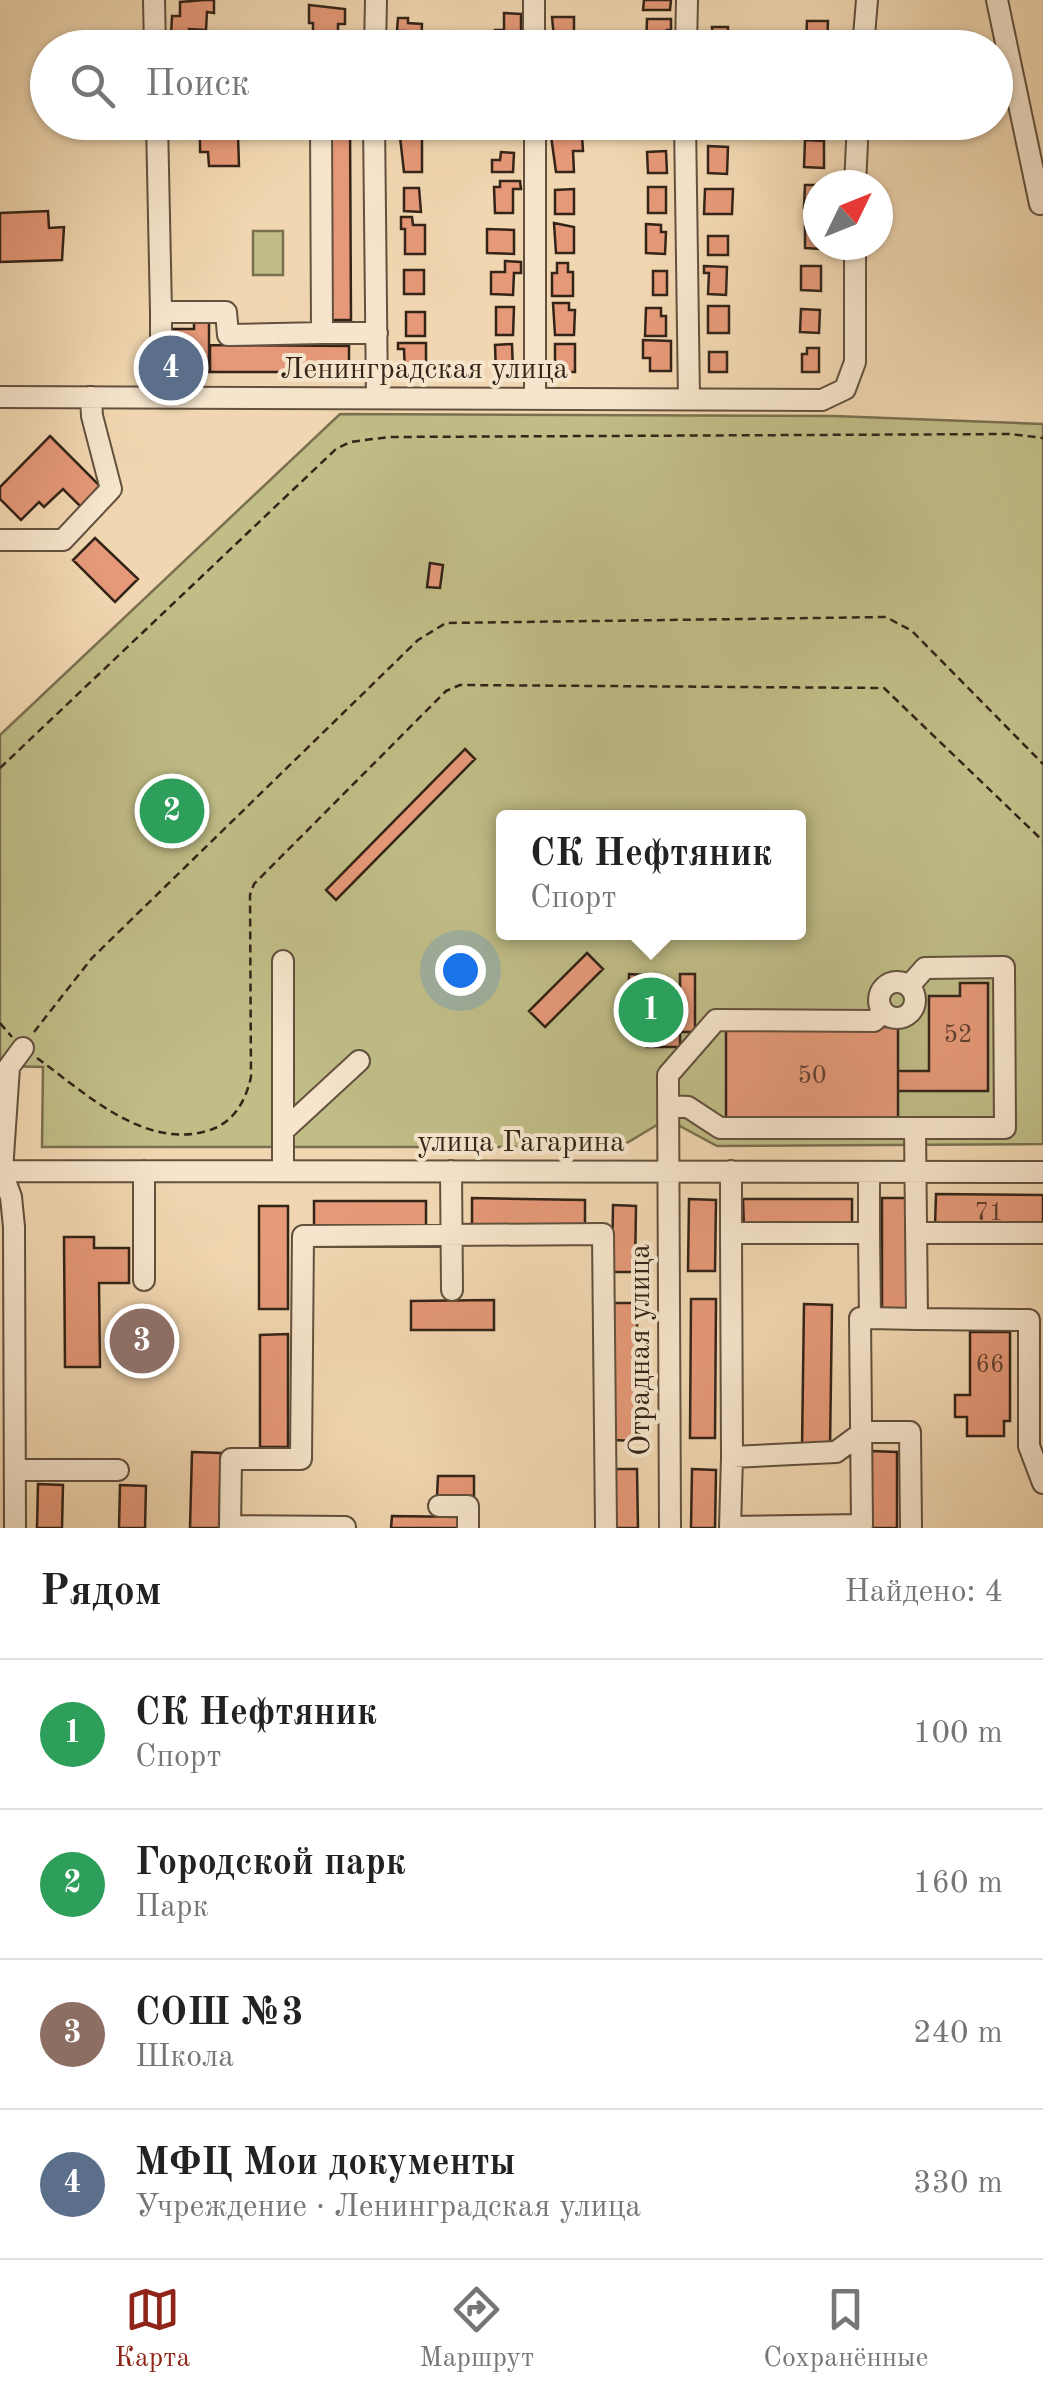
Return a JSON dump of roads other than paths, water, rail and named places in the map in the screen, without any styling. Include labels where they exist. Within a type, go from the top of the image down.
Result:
[{"type":"street","points":[[154,0],[155,30]]},
{"type":"street","points":[[375,30],[376,0]]},
{"type":"street","points":[[534,0],[534,30]]},
{"type":"street","points":[[686,30],[687,0]]},
{"type":"street","points":[[865,30],[867,0]]},
{"type":"street","points":[[998,0],[1004,30]]},
{"type":"street","points":[[1013,73],[1040,204]]},
{"type":"street","points":[[157,140],[160,398]]},
{"type":"street","points":[[320,140],[322,333]]},
{"type":"street","points":[[374,140],[378,398]]},
{"type":"street","points":[[534,140],[535,398]]},
{"type":"street","points":[[685,140],[689,398]]},
{"type":"street","points":[[855,170],[857,140]]},
{"type":"street","name":"Ленинградская улица","points":[[0,396],[822,400],[844,389],[854,362],[854,260]]},
{"type":"street","points":[[161,312],[226,312],[228,334],[377,333]]},
{"type":"street","points":[[0,540],[63,540],[110,489],[92,416],[92,397]]},
{"type":"street","points":[[283,961],[283,1171]]},
{"type":"street","name":"Отрадная улица","points":[[670,1528],[668,1076],[716,1020],[874,1021],[884,1012],[880,995],[886,985],[898,982],[908,986],[925,968],[1004,968],[1005,1128],[915,1128]]},
{"type":"street","points":[[15,1528],[7,1319],[14,1227],[11,1197],[1,1170],[9,1067],[23,1048]]},
{"type":"street","points":[[283,1130],[358,1062]]},
{"type":"street","points":[[668,1106],[688,1107],[720,1128],[915,1128],[918,1319]]},
{"type":"street","name":"улица Гагарина","points":[[1,1170],[1043,1172]]},
{"type":"street","points":[[144,1171],[144,1280]]},
{"type":"street","points":[[451,1171],[452,1290]]},
{"type":"street","points":[[732,1171],[730,1528],[862,1525],[860,1318],[1029,1320],[1029,1446],[1043,1484]]},
{"type":"street","points":[[869,1173],[870,1318]]},
{"type":"street","points":[[731,1233],[869,1233]]},
{"type":"street","points":[[916,1233],[1043,1234]]},
{"type":"street","points":[[345,1527],[230,1527],[231,1458],[301,1459],[304,1236],[603,1234],[606,1528]]},
{"type":"street","points":[[732,1457],[836,1452],[862,1432],[910,1432],[911,1528]]},
{"type":"street","points":[[15,1470],[118,1470]]},
{"type":"street","points":[[439,1506],[468,1506],[468,1528]]},
{"type":"place","name":"МФЦ Мои документы","points":[[171,368]]},
{"type":"place","name":"Городской парк","points":[[172,811]]},
{"type":"place","name":"СК Нефтяник","points":[[651,1010]]},
{"type":"place","name":"СОШ №3","points":[[142,1341]]}]
